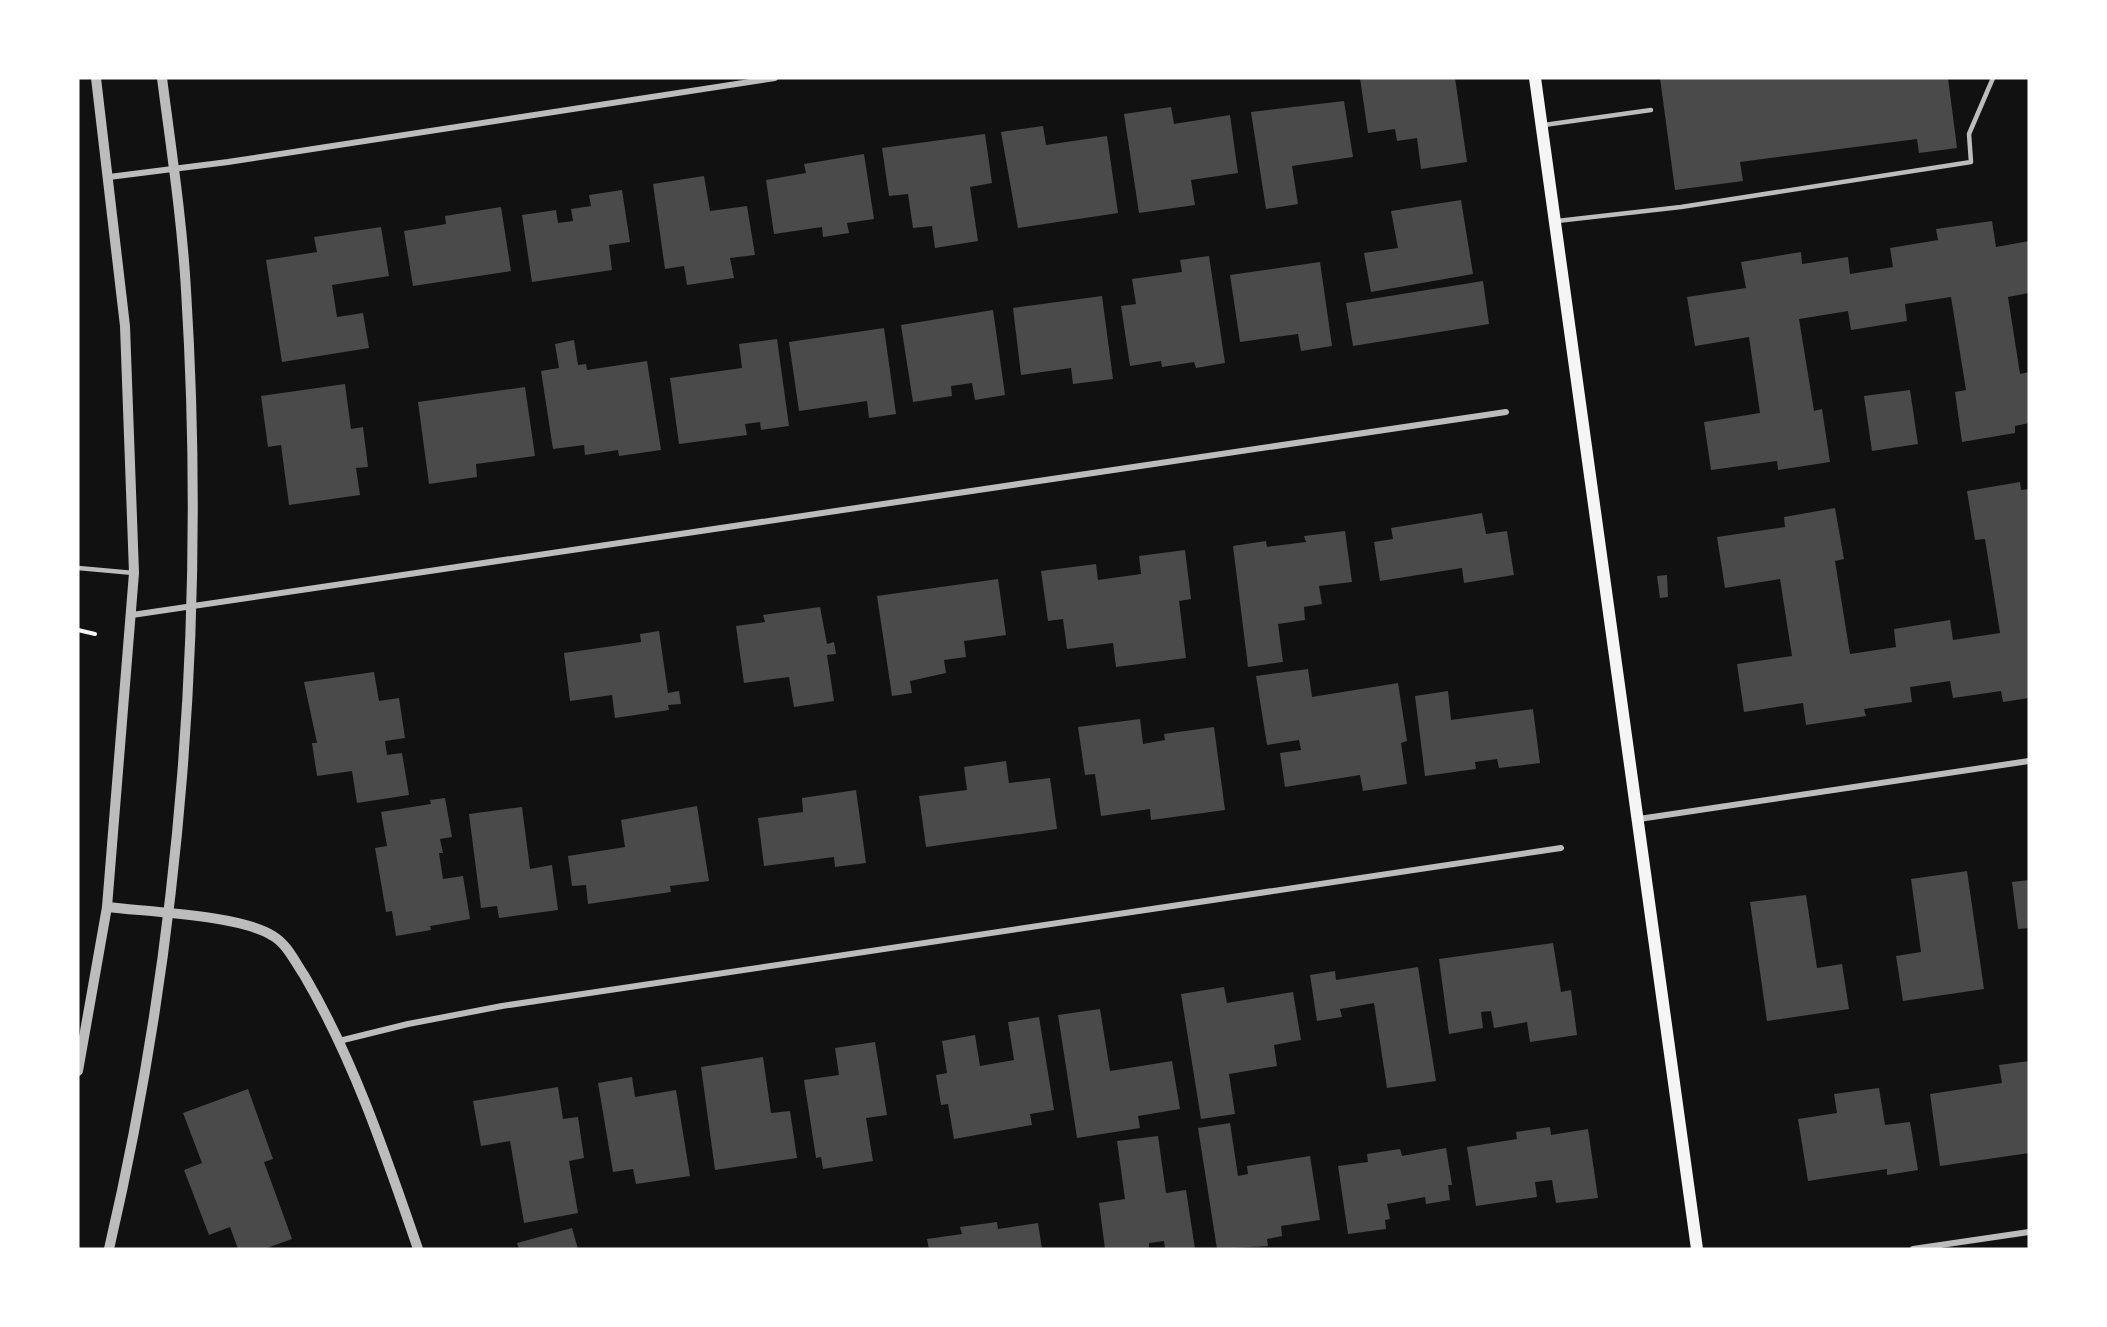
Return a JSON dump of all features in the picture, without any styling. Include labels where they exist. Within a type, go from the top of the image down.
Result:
[{"type":"main road","points":[[1535,78],[1697,1249]]},
{"type":"street","points":[[78,1071],[108,907],[134,573],[125,326],[96,78]]},
{"type":"street","points":[[110,1249],[133,1138],[168,914],[185,740],[192,608],[192,502],[186,289],[162,78]]},
{"type":"street","points":[[109,177],[774,78]]},
{"type":"street","points":[[132,615],[192,608],[1506,412]]},
{"type":"street","points":[[1639,819],[2029,761]]},
{"type":"street","points":[[339,1041],[408,1024],[502,1006],[1561,848]]},
{"type":"street","points":[[108,907],[229,921],[274,936],[292,955],[339,1041],[418,1249]]},
{"type":"street","points":[[1913,1249],[2029,1232]]},
{"type":"lane","points":[[1554,221],[1681,207],[1971,162],[1970,134],[1994,78]]},
{"type":"lane","points":[[1542,125],[1651,110]]},
{"type":"lane","points":[[78,568],[134,573]]},
{"type":"path","points":[[78,630],[95,634]]},
{"type":"building","points":[[1360,78],[1455,78],[1467,162],[1421,169],[1417,138],[1397,141],[1395,129],[1368,133]]},
{"type":"building","points":[[1660,78],[1948,78],[1957,148],[1919,153],[1917,139],[1740,162],[1743,181],[1675,190]]},
{"type":"building","points":[[1344,101],[1353,157],[1292,166],[1298,204],[1266,209],[1251,112]]},
{"type":"building","points":[[1171,107],[1174,124],[1230,115],[1238,173],[1191,180],[1195,205],[1139,213],[1124,114]]},
{"type":"building","points":[[1043,126],[1046,145],[1107,136],[1118,213],[1018,228],[1001,132]]},
{"type":"building","points":[[985,134],[992,183],[970,187],[978,241],[935,248],[932,226],[913,228],[908,194],[889,196],[882,148]]},
{"type":"building","points":[[864,154],[874,219],[847,223],[849,233],[823,237],[822,227],[774,234],[766,180],[806,173],[804,164]]},
{"type":"building","points":[[704,176],[710,211],[747,206],[755,255],[730,258],[734,278],[687,285],[684,266],[665,269],[653,184]]},
{"type":"building","points":[[622,190],[630,242],[609,245],[612,270],[532,282],[522,215],[556,210],[558,223],[573,221],[571,209],[591,206],[589,195]]},
{"type":"building","points":[[1461,200],[1473,274],[1371,292],[1364,253],[1398,248],[1391,211]]},
{"type":"building","points":[[501,207],[511,271],[413,286],[404,231],[446,224],[445,216]]},
{"type":"building","points":[[1992,221],[1996,247],[2029,241],[2029,293],[2008,297],[2020,374],[2029,372],[2029,423],[2015,426],[2015,433],[1962,442],[1955,392],[1966,390],[1951,297],[1905,304],[1907,321],[1851,330],[1848,311],[1799,319],[1814,411],[1822,409],[1830,462],[1778,470],[1777,461],[1711,470],[1704,422],[1760,413],[1749,337],[1695,346],[1687,297],[1746,288],[1741,262],[1801,252],[1802,264],[1848,257],[1850,274],[1893,267],[1890,248],[1938,240],[1936,229]]},
{"type":"building","points":[[381,227],[389,276],[332,285],[337,317],[363,313],[369,348],[282,362],[266,260],[317,252],[314,237]]},
{"type":"building","points":[[1209,256],[1225,363],[1196,368],[1194,362],[1162,367],[1161,361],[1130,366],[1121,306],[1136,304],[1132,279],[1182,272],[1180,260]]},
{"type":"building","points":[[1320,262],[1332,346],[1301,351],[1298,334],[1240,342],[1230,275]]},
{"type":"building","points":[[1483,281],[1489,324],[1353,346],[1346,303]]},
{"type":"building","points":[[1102,296],[1113,379],[1073,384],[1071,368],[1021,375],[1013,308]]},
{"type":"building","points":[[993,310],[1005,395],[975,400],[972,383],[951,386],[952,396],[913,402],[901,325]]},
{"type":"building","points":[[884,328],[896,414],[869,418],[867,401],[799,411],[789,342]]},
{"type":"building","points":[[777,339],[789,426],[761,430],[760,422],[745,424],[747,435],[679,444],[670,378],[742,368],[739,344]]},
{"type":"building","points":[[574,340],[578,365],[586,364],[587,370],[647,361],[661,450],[619,456],[618,450],[585,455],[584,445],[553,449],[541,371],[559,368],[555,344]]},
{"type":"building","points":[[345,384],[351,429],[363,427],[368,467],[356,468],[360,495],[289,505],[281,445],[268,447],[261,396]]},
{"type":"building","points":[[525,387],[535,456],[476,464],[477,477],[429,484],[418,402]]},
{"type":"building","points":[[1910,390],[1918,444],[1872,451],[1864,396]]},
{"type":"building","points":[[2020,482],[2021,490],[2029,489],[2029,698],[2003,702],[2001,691],[1953,698],[1950,681],[1910,687],[1912,702],[1864,709],[1866,716],[1806,725],[1803,703],[1744,712],[1737,664],[1792,656],[1780,579],[1725,588],[1717,537],[1785,527],[1784,517],[1835,508],[1844,559],[1835,561],[1850,654],[1896,647],[1894,629],[1950,620],[1953,640],[2000,633],[1985,539],[1975,540],[1967,491]]},
{"type":"building","points":[[1482,513],[1486,534],[1507,531],[1514,575],[1464,583],[1462,568],[1380,581],[1374,542],[1393,539],[1391,528]]},
{"type":"building","points":[[1345,531],[1352,582],[1319,586],[1322,604],[1304,607],[1305,620],[1278,624],[1283,662],[1248,667],[1233,546],[1266,541],[1267,547],[1306,542],[1304,536]]},
{"type":"building","points":[[1185,550],[1191,599],[1179,601],[1186,658],[1116,667],[1113,643],[1067,649],[1063,619],[1048,621],[1041,571],[1096,564],[1098,580],[1141,574],[1139,556]]},
{"type":"building","points":[[1667,575],[1668,597],[1660,598],[1657,576]]},
{"type":"building","points":[[998,579],[1006,635],[964,641],[966,657],[944,660],[946,673],[910,681],[912,693],[892,696],[877,596]]},
{"type":"building","points":[[820,607],[827,644],[834,642],[836,654],[827,655],[834,701],[794,707],[789,677],[744,683],[736,626],[765,622],[763,615]]},
{"type":"building","points":[[659,631],[668,693],[679,691],[681,704],[668,705],[669,710],[615,718],[612,695],[570,701],[564,653],[641,642],[640,634]]},
{"type":"building","points":[[1308,669],[1312,697],[1398,683],[1407,741],[1401,743],[1407,784],[1363,791],[1360,775],[1285,787],[1280,753],[1301,750],[1299,740],[1267,745],[1256,676]]},
{"type":"building","points":[[374,672],[379,701],[399,698],[405,738],[385,741],[387,755],[402,753],[409,795],[357,803],[352,771],[317,776],[312,743],[317,743],[304,682]]},
{"type":"building","points":[[1448,691],[1451,720],[1533,709],[1540,763],[1499,768],[1497,759],[1475,762],[1476,769],[1425,776],[1415,696]]},
{"type":"building","points":[[1140,719],[1143,744],[1165,740],[1164,734],[1214,727],[1225,810],[1151,820],[1150,809],[1101,816],[1095,774],[1085,775],[1078,727]]},
{"type":"building","points":[[1006,761],[1009,783],[1050,778],[1057,829],[926,847],[919,796],[967,790],[964,767]]},
{"type":"building","points":[[856,790],[866,863],[835,867],[834,857],[764,866],[758,818],[803,812],[802,798]]},
{"type":"building","points":[[445,798],[452,837],[440,839],[443,853],[439,853],[443,879],[463,876],[470,919],[430,926],[431,930],[396,936],[392,911],[386,912],[375,848],[387,846],[381,812],[431,804],[430,800]]},
{"type":"building","points":[[697,806],[709,881],[670,886],[671,892],[588,904],[586,885],[572,886],[568,856],[625,847],[621,820]]},
{"type":"building","points":[[522,807],[530,869],[552,865],[558,910],[499,918],[497,906],[481,908],[469,814]]},
{"type":"building","points":[[1967,871],[1984,989],[1903,1001],[1896,956],[1921,952],[1911,879]]},
{"type":"building","points":[[2029,880],[2029,928],[2018,929],[2012,882]]},
{"type":"building","points":[[1806,895],[1817,968],[1842,964],[1849,1009],[1767,1021],[1750,902]]},
{"type":"building","points":[[1553,943],[1561,992],[1571,990],[1577,1035],[1530,1042],[1527,1022],[1494,1028],[1491,1011],[1481,1012],[1483,1028],[1449,1034],[1439,959]]},
{"type":"building","points":[[1418,967],[1436,1081],[1387,1088],[1374,1003],[1340,1009],[1342,1017],[1317,1021],[1310,975],[1335,971],[1336,980]]},
{"type":"building","points":[[1224,987],[1227,1003],[1293,992],[1301,1040],[1274,1045],[1277,1066],[1229,1074],[1235,1114],[1201,1119],[1181,994]]},
{"type":"building","points":[[1100,1009],[1110,1071],[1172,1061],[1180,1109],[1138,1116],[1140,1128],[1077,1138],[1058,1015]]},
{"type":"building","points":[[1039,1017],[1054,1110],[1030,1114],[1032,1125],[954,1139],[948,1104],[941,1105],[936,1075],[947,1073],[942,1041],[975,1035],[980,1066],[1014,1060],[1008,1022]]},
{"type":"building","points":[[875,1042],[887,1115],[866,1118],[873,1161],[823,1169],[821,1157],[816,1158],[804,1080],[839,1075],[835,1048]]},
{"type":"building","points":[[763,1057],[771,1113],[790,1111],[797,1158],[715,1170],[701,1067]]},
{"type":"building","points":[[2029,1061],[2029,1153],[1940,1166],[1930,1094],[2002,1083],[1999,1065]]},
{"type":"building","points":[[632,1077],[635,1097],[676,1090],[690,1176],[636,1184],[633,1169],[613,1172],[598,1083]]},
{"type":"building","points":[[558,1087],[563,1119],[578,1117],[584,1158],[569,1161],[578,1213],[524,1223],[510,1141],[481,1146],[473,1101]]},
{"type":"building","points":[[1879,1088],[1885,1125],[1910,1122],[1918,1170],[1887,1175],[1887,1169],[1808,1181],[1798,1119],[1837,1113],[1834,1094]]},
{"type":"building","points":[[248,1089],[273,1159],[264,1162],[292,1239],[264,1249],[238,1249],[230,1227],[209,1235],[184,1170],[202,1163],[183,1113]]},
{"type":"building","points":[[1230,1123],[1238,1176],[1248,1174],[1247,1166],[1310,1156],[1320,1220],[1281,1226],[1282,1236],[1267,1239],[1268,1246],[1217,1249],[1198,1128]]},
{"type":"building","points":[[1550,1127],[1551,1135],[1588,1129],[1598,1198],[1556,1203],[1552,1180],[1535,1182],[1537,1197],[1476,1206],[1467,1147],[1517,1139],[1516,1132]]},
{"type":"building","points":[[1158,1136],[1166,1193],[1186,1190],[1195,1249],[1165,1249],[1164,1241],[1149,1243],[1149,1249],[1105,1249],[1099,1203],[1125,1199],[1117,1141]]},
{"type":"building","points":[[1446,1148],[1452,1185],[1448,1185],[1450,1200],[1426,1204],[1425,1197],[1387,1204],[1390,1219],[1385,1220],[1386,1229],[1348,1234],[1338,1166],[1368,1162],[1367,1154],[1400,1149],[1402,1156]]},
{"type":"building","points":[[997,1222],[998,1229],[1038,1223],[1042,1249],[929,1249],[927,1239],[962,1234],[960,1227]]},
{"type":"building","points":[[572,1228],[578,1249],[519,1249],[517,1243]]}]
